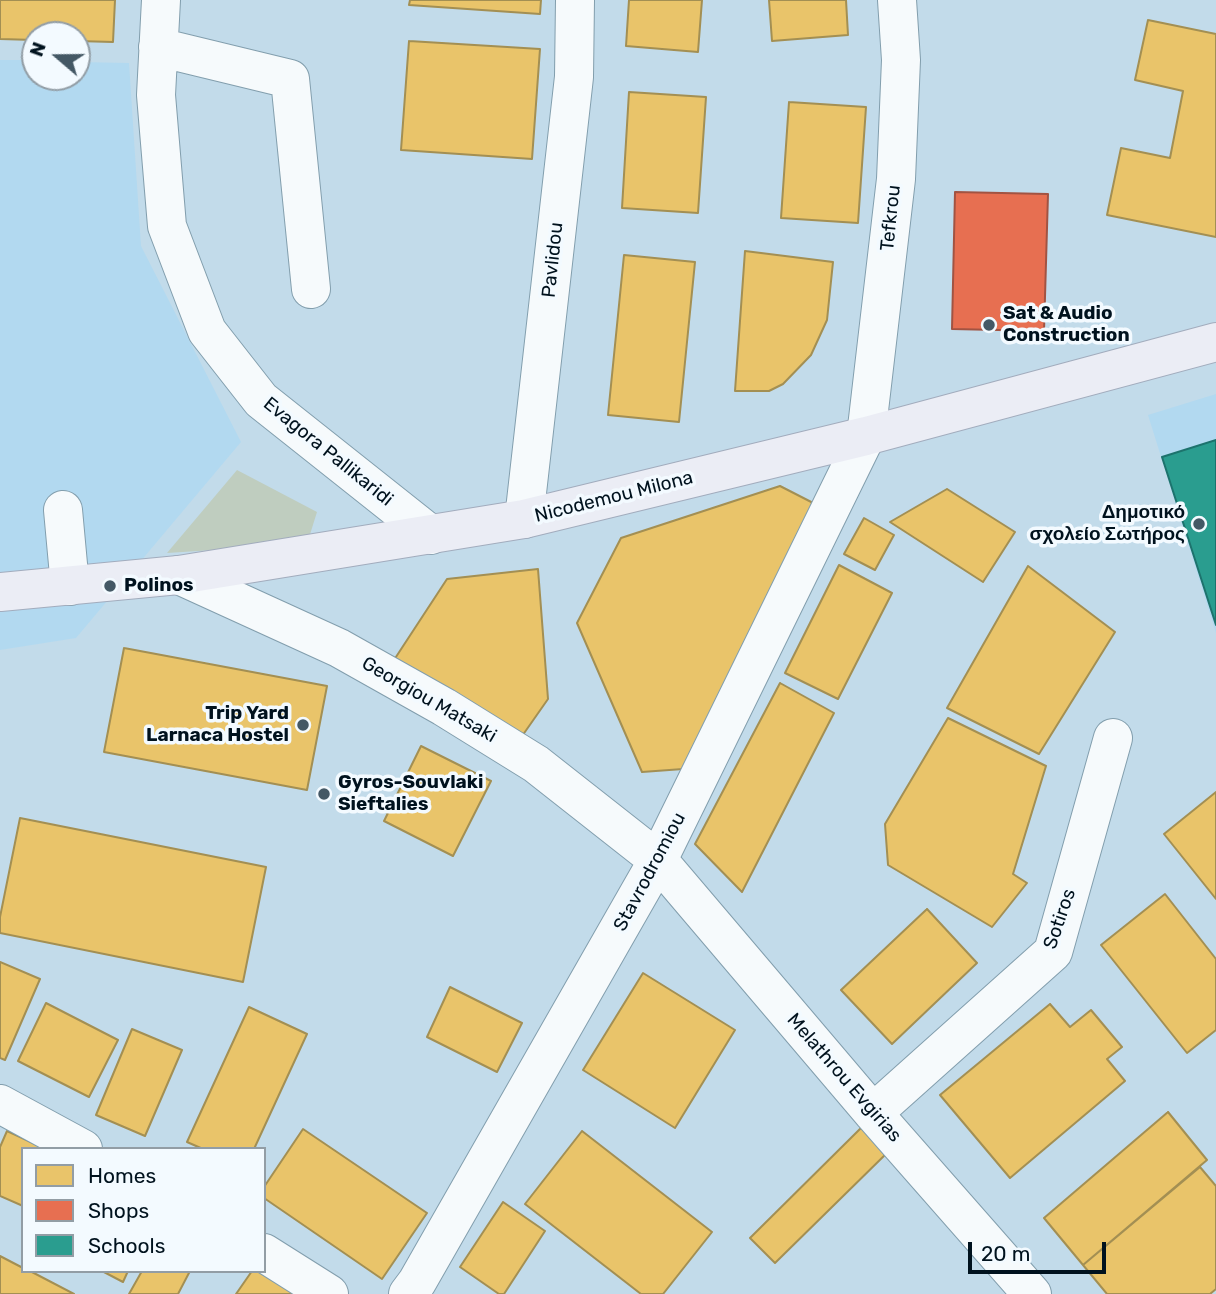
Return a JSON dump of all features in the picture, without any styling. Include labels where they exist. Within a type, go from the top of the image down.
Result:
[{"type":"main road","name":"Nicodemou Milona","points":[[0,592],[179,575],[524,519],[866,436],[1216,342]]},
{"type":"street","name":"Evagora Pallikaridi","points":[[161,0],[156,95],[167,226],[207,331],[261,400],[431,535]]},
{"type":"street","name":"Pavlidou","points":[[524,519],[573,77],[575,0]]},
{"type":"street","name":"Tefkrou","points":[[866,436],[896,179],[901,60],[897,0]]},
{"type":"street","points":[[158,47],[290,79],[311,289]]},
{"type":"street","name":"Stavrodromiou","points":[[420,1290],[659,860],[866,436]]},
{"type":"street","points":[[63,510],[70,586]]},
{"type":"street","name":"Georgiou Matsaki","points":[[179,575],[339,648],[444,707],[536,764],[659,860]]},
{"type":"street","name":"Sotiros","points":[[873,1113],[1053,952],[1113,738]]},
{"type":"street","name":"Melathrou Evgirias","points":[[659,860],[873,1113],[1032,1294]]},
{"type":"street","points":[[0,1104],[79,1147]]},
{"type":"street","points":[[266,1254],[329,1294]]},
{"type":"shaded area","points":[[0,60],[21,60],[21,91],[91,91],[91,62],[129,63],[141,246],[241,442],[76,638],[0,650]]},
{"type":"shaded area","name":"Δημοτικό σχολείο Σωτήρος","points":[[1216,394],[1216,633],[1148,415]]},
{"type":"green space","points":[[237,470],[317,512],[307,544],[167,553]]},
{"type":"building: Homes","points":[[0,0],[115,0],[113,42],[91,41],[91,21],[21,21],[21,40],[0,39]]},
{"type":"building: Homes","points":[[410,0],[541,0],[540,14],[409,5]]},
{"type":"building: Homes","points":[[629,0],[702,0],[698,52],[626,46]]},
{"type":"building: Homes","points":[[769,0],[846,0],[848,35],[772,41]]},
{"type":"building: Homes","points":[[1148,20],[1216,34],[1216,237],[1107,215],[1121,148],[1170,158],[1183,91],[1135,80]]},
{"type":"building: Homes","points":[[409,41],[540,49],[532,159],[401,150]]},
{"type":"building: Homes","points":[[629,92],[706,97],[698,213],[622,208]]},
{"type":"building: Homes","points":[[789,102],[866,107],[858,223],[781,218]]},
{"type":"building: Homes","points":[[745,251],[833,262],[827,320],[811,355],[783,384],[769,391],[735,391]]},
{"type":"building: Homes","points":[[624,255],[695,262],[679,422],[608,415]]},
{"type":"building: Homes","points":[[780,486],[821,507],[683,769],[642,772],[577,623],[621,538]]},
{"type":"building: Homes","points":[[947,489],[1015,532],[983,582],[890,522]]},
{"type":"building: Homes","points":[[864,518],[894,535],[875,570],[844,554]]},
{"type":"building: Homes","points":[[839,565],[892,593],[838,699],[785,673]]},
{"type":"building: Homes","points":[[1028,566],[1115,632],[1039,754],[947,708]]},
{"type":"building: Homes","points":[[538,569],[548,699],[520,739],[392,663],[447,579]]},
{"type":"building: Homes","points":[[124,648],[327,686],[307,790],[104,752]]},
{"type":"building: Homes","points":[[780,683],[834,713],[742,892],[695,844]]},
{"type":"building: Homes","points":[[948,718],[1046,766],[1013,874],[1027,883],[992,927],[888,865],[885,824]]},
{"type":"building: Homes","points":[[421,746],[491,781],[453,856],[384,821]]},
{"type":"building: Homes","points":[[1216,792],[1216,899],[1164,834]]},
{"type":"building: Homes","points":[[20,818],[266,867],[243,982],[0,933],[0,917]]},
{"type":"building: Homes","points":[[1165,894],[1216,959],[1216,1030],[1187,1053],[1101,945]]},
{"type":"building: Homes","points":[[927,909],[977,963],[892,1044],[841,990]]},
{"type":"building: Homes","points":[[0,962],[40,979],[5,1060],[0,1058]]},
{"type":"building: Homes","points":[[643,973],[735,1030],[675,1128],[583,1070]]},
{"type":"building: Homes","points":[[450,987],[522,1023],[497,1072],[427,1037]]},
{"type":"building: Homes","points":[[46,1003],[118,1040],[89,1097],[18,1061]]},
{"type":"building: Homes","points":[[1050,1004],[1070,1027],[1091,1010],[1122,1047],[1107,1059],[1125,1081],[1010,1178],[940,1095]]},
{"type":"building: Homes","points":[[249,1007],[307,1034],[255,1147],[198,1147],[187,1142]]},
{"type":"building: Homes","points":[[132,1029],[182,1050],[145,1136],[96,1115]]},
{"type":"building: Homes","points":[[1168,1112],[1207,1160],[1083,1265],[1044,1218]]},
{"type":"building: Homes","points":[[865,1124],[890,1150],[775,1263],[750,1238]]},
{"type":"building: Homes","points":[[303,1129],[427,1213],[382,1279],[266,1199],[266,1184]]},
{"type":"building: Homes","points":[[7,1131],[42,1147],[21,1147],[21,1205],[0,1196],[0,1147]]},
{"type":"building: Homes","points":[[582,1131],[712,1232],[663,1294],[641,1294],[525,1204]]},
{"type":"building: Homes","points":[[1200,1167],[1216,1186],[1216,1289],[1210,1294],[1107,1294],[1083,1265]]},
{"type":"building: Homes","points":[[503,1202],[545,1231],[504,1294],[499,1294],[460,1267]]},
{"type":"building: Homes","points":[[0,1256],[21,1267],[21,1273],[34,1273],[74,1294],[0,1294]]},
{"type":"building: Homes","points":[[266,1272],[302,1294],[236,1294],[251,1273]]},
{"type":"building: Homes","points":[[106,1273],[127,1273],[123,1282]]},
{"type":"building: Homes","points":[[141,1273],[189,1273],[178,1294],[129,1294]]},
{"type":"building: Shops","points":[[955,192],[1048,194],[1044,331],[952,329]]},
{"type":"building: Schools","name":"Δημοτικό σχολείο Σωτήρος","points":[[1216,440],[1216,625],[1162,457]]},
{"type":"place","name":"Sat & Audio Construction","points":[[989,325]]},
{"type":"place","name":"Δημοτικό σχολείο Σωτήρος","points":[[1199,524]]},
{"type":"place","name":"Polinos","points":[[110,586]]},
{"type":"place","name":"Trip Yard Larnaca Hostel","points":[[303,725]]},
{"type":"place","name":"Gyros-Souvlaki Sieftalies","points":[[324,794]]}]
